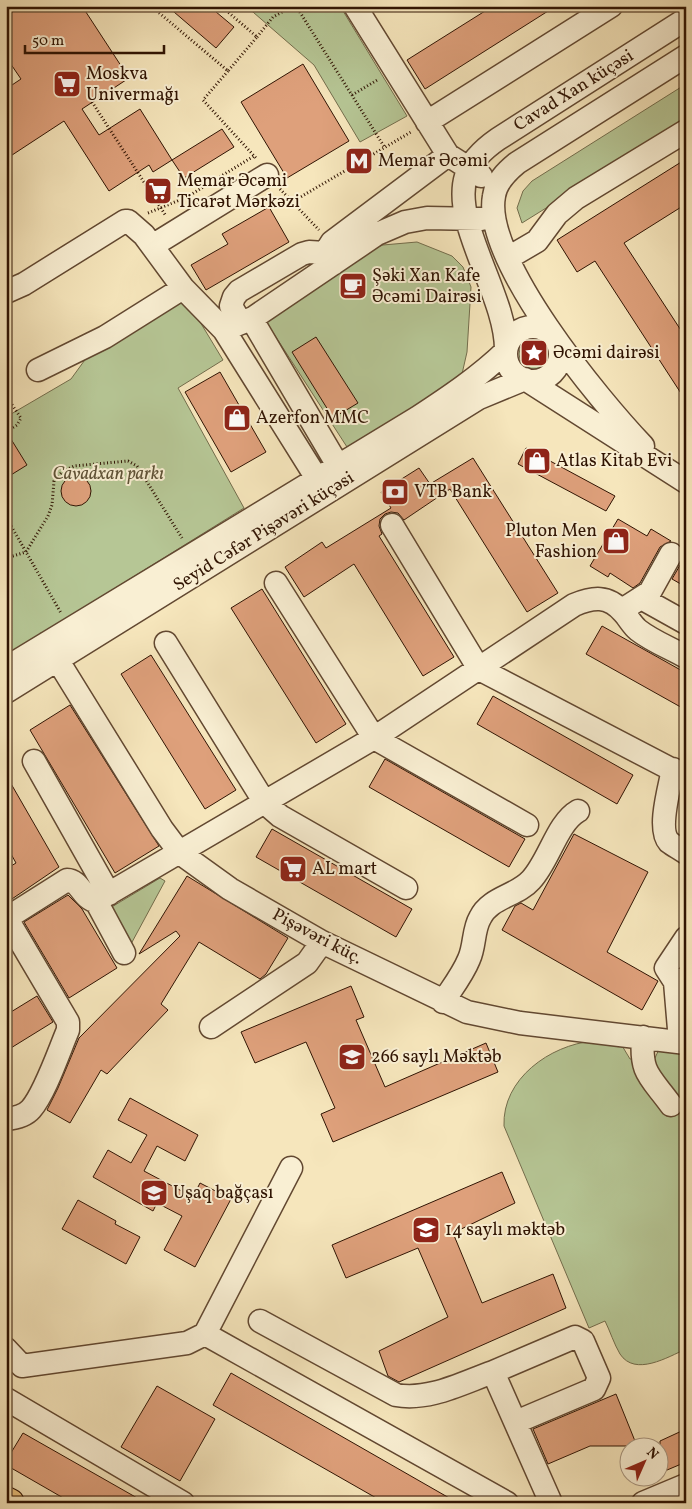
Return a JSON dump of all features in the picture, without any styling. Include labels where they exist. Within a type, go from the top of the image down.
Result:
[{"type":"main road","points":[[6,1500],[10,1503]]},
{"type":"street","points":[[355,6],[448,155],[469,170],[497,185],[493,207],[494,219],[508,258],[527,295],[557,342],[614,414],[677,477]]},
{"type":"street","points":[[427,122],[611,6]]},
{"type":"street","name":"Cavad Xan küçəsi","points":[[469,170],[480,154],[498,139],[686,20]]},
{"type":"street","name":"Cavad Xan küçəsi","points":[[497,185],[517,163],[686,56]]},
{"type":"street","points":[[508,258],[537,241],[557,214],[576,198],[686,131]]},
{"type":"street","points":[[329,258],[332,242],[448,155]]},
{"type":"street","points":[[469,170],[464,188],[468,219],[500,308],[505,326],[506,358],[512,371],[677,477]]},
{"type":"street","points":[[152,246],[268,176]]},
{"type":"street","points":[[239,323],[329,258],[405,222],[427,218],[494,219]]},
{"type":"street","points":[[6,292],[24,284],[125,221],[128,221],[152,246],[183,288],[239,323],[254,323],[337,464]]},
{"type":"street","points":[[316,477],[295,444],[231,306],[234,297],[239,291],[302,254],[329,258]]},
{"type":"street","points":[[38,370],[105,337],[183,288]]},
{"type":"street","points":[[506,351],[513,335],[528,327],[545,330],[557,342],[559,359],[550,374],[542,379],[525,379]]},
{"type":"street","name":"Seyid Cəfər Pişəvəri küçəsi","points":[[6,668],[52,652],[70,628],[455,394],[474,380],[506,351]]},
{"type":"street","name":"Seyid Cəfər Pişəvəri küçəsi","points":[[6,692],[52,652],[479,398],[525,379]]},
{"type":"street","points":[[295,444],[306,449],[311,448],[318,431]]},
{"type":"street","points":[[392,525],[479,669],[679,773],[663,822],[664,832],[668,841],[686,853]]},
{"type":"street","points":[[622,610],[650,592],[670,554]]},
{"type":"street","points":[[276,583],[374,738],[527,825]]},
{"type":"street","points":[[6,1119],[20,1117],[31,1109],[68,1030],[68,1022],[7,918],[67,880],[75,883],[89,899],[103,897],[374,738],[574,605],[590,598],[610,601],[622,610],[635,628],[647,637],[686,657]]},
{"type":"street","points":[[643,598],[686,623]]},
{"type":"street","points":[[166,643],[265,803],[280,816],[406,888]]},
{"type":"street","name":"Pişəvəri küç.","points":[[52,652],[162,829],[180,853],[230,889],[322,942],[443,1002],[484,1017],[683,1042]]},
{"type":"street","points":[[34,761],[103,897],[124,954]]},
{"type":"street","points":[[443,1002],[469,959],[479,918],[488,907],[522,888],[532,879],[549,854],[568,816],[578,811]]},
{"type":"street","points":[[683,1042],[675,982],[666,968],[686,938]]},
{"type":"street","points":[[211,1027],[307,963],[322,942]]},
{"type":"street","points":[[643,1037],[643,1068],[671,1104]]},
{"type":"street","points":[[6,1349],[14,1372],[187,1343],[205,1334],[291,1168]]},
{"type":"street","points":[[260,1321],[396,1395],[412,1398],[432,1394],[493,1372],[575,1337],[583,1341],[599,1378],[594,1389],[516,1422]]},
{"type":"street","points":[[205,1334],[507,1503]]},
{"type":"street","points":[[493,1372],[551,1503]]},
{"type":"street","points":[[6,1399],[183,1503]]},
{"type":"street","points":[[643,1503],[686,1485]]},
{"type":"path","points":[[151,6],[228,71],[274,18],[295,6],[385,148]]},
{"type":"path","points":[[221,6],[257,37]]},
{"type":"path","points":[[352,95],[394,70]]},
{"type":"path","points":[[92,102],[176,231]]},
{"type":"path","points":[[292,202],[427,122]]},
{"type":"path","points":[[128,221],[187,196],[254,156]]},
{"type":"path","points":[[6,396],[21,418],[17,425],[6,432]]},
{"type":"path","points":[[6,558],[26,552],[48,516],[52,505],[54,481],[62,472],[74,466],[128,461],[137,466],[192,553]]},
{"type":"path","points":[[6,517],[70,628]]},
{"type":"green space","points":[[246,6],[340,6],[407,116],[360,142],[314,65]]},
{"type":"green space","points":[[686,84],[686,121],[522,223],[517,208],[523,191],[532,181]]},
{"type":"green space","points":[[417,242],[452,256],[463,267],[471,287],[467,352],[462,374],[452,384],[347,447],[263,317],[360,254],[383,245]]},
{"type":"green space","name":"Cavadxan parkı","points":[[185,297],[223,360],[178,388],[244,508],[6,656],[6,417],[71,379],[87,357]]},
{"type":"green space","name":"Əcəmi dairəsi","points":[[534,339],[545,343],[549,354],[545,365],[534,369],[523,365],[519,354],[523,343]]},
{"type":"green space","points":[[160,878],[165,881],[131,944],[110,908]]},
{"type":"green space","points":[[593,1041],[621,1044],[630,1059],[655,1058],[660,1047],[686,1054],[686,1349],[661,1360],[643,1365],[626,1361],[620,1354],[605,1321],[589,1328],[504,1126],[505,1109],[511,1093],[532,1067],[545,1057],[561,1049]]},
{"type":"building","name":"Moskva Univermağı","points":[[22,6],[82,6],[129,78],[82,109],[99,135],[140,109],[172,160],[153,172],[149,165],[109,191],[64,121],[6,159],[6,89],[21,79],[6,57],[6,16]]},
{"type":"building","points":[[167,6],[209,6],[234,27],[216,48]]},
{"type":"building","points":[[493,6],[556,6],[425,89],[407,60]]},
{"type":"building","points":[[303,64],[349,141],[287,178],[241,102]]},
{"type":"building","points":[[222,129],[234,147],[184,178],[172,160]]},
{"type":"building","points":[[686,159],[686,204],[624,243],[686,338],[686,401],[595,261],[577,272],[557,240]]},
{"type":"building","points":[[269,207],[289,242],[206,290],[191,265],[228,244],[222,234]]},
{"type":"building","points":[[316,337],[358,403],[333,418],[292,352]]},
{"type":"building","points":[[220,372],[266,452],[231,472],[185,392]]},
{"type":"building","points":[[6,431],[27,465],[6,478]]},
{"type":"building","points":[[526,448],[615,496],[606,511],[518,464]]},
{"type":"building","points":[[473,458],[558,593],[527,612],[450,489],[404,520],[398,513],[391,512],[385,514],[380,519],[379,526],[382,534],[379,536],[454,657],[423,676],[354,564],[304,597],[285,567],[322,542],[326,548],[391,508],[381,492],[419,468],[430,484]]},
{"type":"building","points":[[76,476],[82,477],[90,485],[90,497],[82,505],[76,506],[70,505],[62,497],[61,491],[62,485],[70,477]]},
{"type":"building","points":[[618,519],[647,536],[651,529],[671,541],[660,547],[640,583],[633,588],[610,573],[608,577],[590,566]]},
{"type":"building","points":[[683,548],[686,550],[686,587],[672,579],[683,560]]},
{"type":"building","points":[[262,589],[346,724],[316,743],[231,608]]},
{"type":"building","points":[[602,626],[686,673],[686,710],[586,654]]},
{"type":"building","points":[[151,655],[236,790],[205,809],[121,674]]},
{"type":"building","points":[[493,696],[633,775],[617,804],[477,724]]},
{"type":"building","points":[[70,705],[159,846],[115,873],[30,730]]},
{"type":"building","points":[[385,759],[525,839],[509,867],[369,787]]},
{"type":"building","points":[[6,775],[59,867],[6,903],[6,869],[16,863],[6,845]]},
{"type":"building","points":[[272,829],[412,909],[396,937],[256,857]]},
{"type":"building","points":[[574,834],[648,872],[607,952],[658,981],[642,1010],[502,930],[515,906],[521,903],[533,910]]},
{"type":"building","points":[[187,876],[288,938],[266,974],[260,979],[199,942],[161,1004],[168,1010],[107,1074],[101,1070],[70,1123],[47,1110],[79,1038],[180,936],[176,931],[139,954]]},
{"type":"building","points":[[68,895],[82,909],[117,968],[69,998],[24,922]]},
{"type":"building","points":[[351,986],[364,1017],[356,1020],[385,1087],[486,1043],[498,1072],[333,1142],[321,1114],[335,1108],[306,1042],[255,1063],[241,1032]]},
{"type":"building","points":[[37,996],[53,1022],[6,1051],[6,1015]]},
{"type":"building","points":[[130,1098],[198,1135],[185,1161],[157,1146],[144,1171],[193,1197],[200,1183],[231,1199],[195,1267],[164,1250],[182,1216],[157,1203],[153,1211],[93,1177],[108,1150],[131,1163],[147,1135],[118,1120]]},
{"type":"building","points":[[502,1172],[515,1203],[453,1233],[482,1303],[553,1274],[566,1308],[399,1382],[388,1376],[379,1351],[448,1317],[418,1248],[346,1278],[332,1245]]},
{"type":"building","points":[[78,1200],[116,1221],[115,1224],[140,1237],[126,1264],[62,1229]]},
{"type":"building","points":[[231,1373],[458,1503],[385,1503],[213,1405]]},
{"type":"building","points":[[157,1386],[215,1419],[180,1481],[121,1447]]},
{"type":"building","points":[[616,1394],[633,1436],[620,1436],[620,1446],[590,1446],[548,1464],[533,1429]]},
{"type":"building","points":[[686,1429],[686,1462],[670,1469],[670,1436]]},
{"type":"building","points":[[23,1433],[146,1503],[72,1503],[6,1465],[6,1461]]},
{"type":"place","name":"Moskva Univermağı","points":[[67,84]]},
{"type":"place","name":"Memar Əcəmi","points":[[359,161]]},
{"type":"place","name":"Memar Əcəmi Ticarət Mərkəzi","points":[[158,191]]},
{"type":"place","name":"Şəki Xan Kafe Əcəmi Dairəsi","points":[[353,286]]},
{"type":"place","name":"Əcəmi dairəsi","points":[[534,353]]},
{"type":"place","name":"Azerfon MMC","points":[[237,418]]},
{"type":"place","name":"Atlas Kitab Evi","points":[[537,461]]},
{"type":"place","name":"VTB Bank","points":[[395,492]]},
{"type":"place","name":"Pluton Men Fashion","points":[[616,541]]},
{"type":"place","name":"AL mart","points":[[293,869]]},
{"type":"place","name":"266 saylı Məktəb","points":[[352,1057]]},
{"type":"place","name":"Uşaq bağçası","points":[[154,1193]]},
{"type":"place","name":"14 saylı məktəb","points":[[426,1230]]}]
